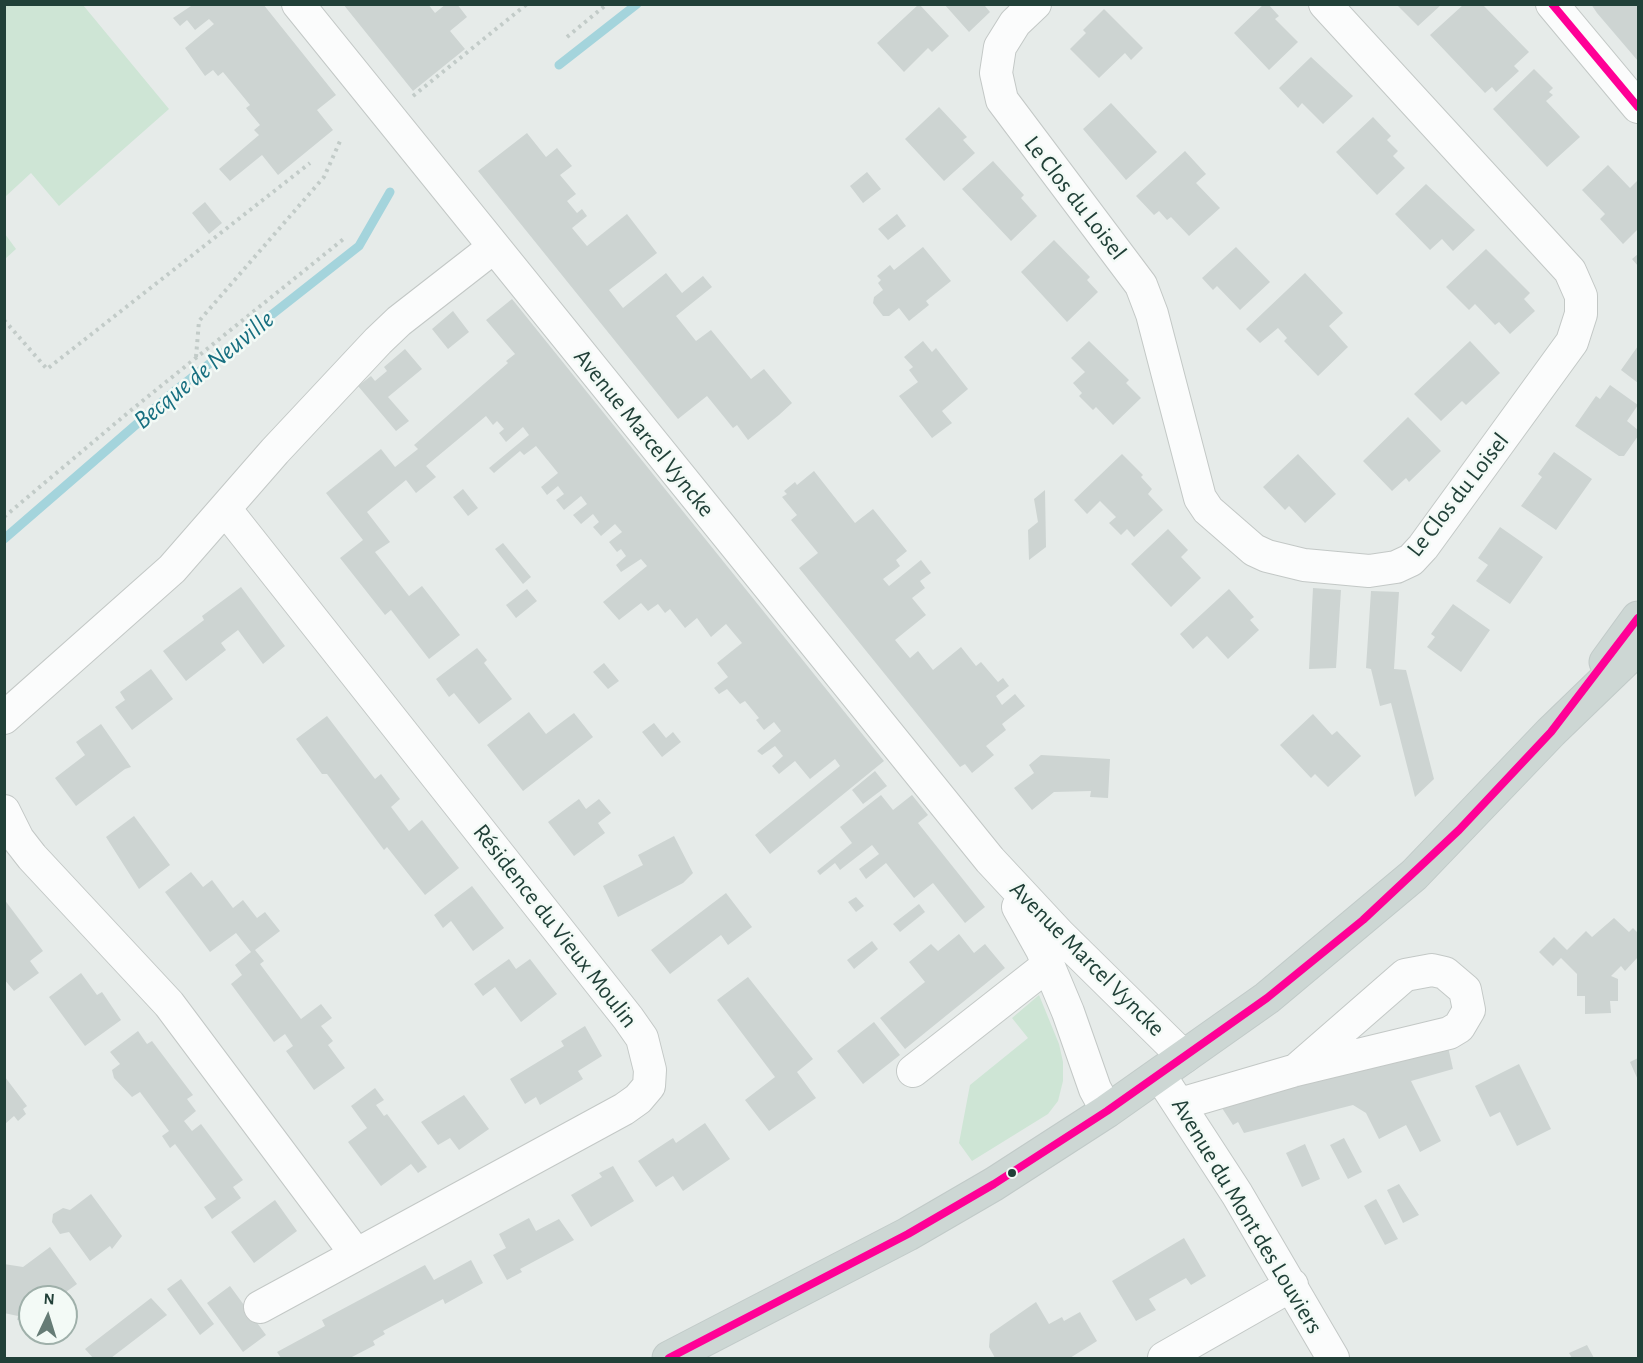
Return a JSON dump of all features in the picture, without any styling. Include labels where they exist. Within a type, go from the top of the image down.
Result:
[{"type":"main road","points":[[1551,732],[1638,618]]},
{"type":"main road","points":[[669,1359],[908,1234],[994,1184],[1107,1111],[1268,998],[1397,890],[1475,814],[1551,732],[1638,648]]},
{"type":"street","name":"Avenue Marcel Vyncke","points":[[298,4],[990,860],[1059,934],[1172,1066]]},
{"type":"street","name":"Le Clos du Loisel","points":[[1035,4],[1015,23],[1000,47],[996,73],[1002,100],[1141,285],[1152,314],[1200,498],[1208,510],[1254,550],[1267,556],[1304,565],[1369,571],[1396,567],[1411,560],[1423,547],[1572,342],[1581,314],[1581,297],[1570,271],[1325,4]]},
{"type":"street","points":[[1552,4],[1577,38],[1638,107]]},
{"type":"street","points":[[4,718],[143,596],[226,510],[275,451],[378,341],[414,309],[494,247]]},
{"type":"street","name":"Résidence du Vieux Moulin","points":[[226,510],[628,1018],[642,1038],[648,1054],[649,1086],[638,1099],[624,1109],[260,1307]]},
{"type":"street","points":[[4,811],[18,838],[32,857],[169,1004],[356,1254]]},
{"type":"street","name":"Avenue Marcel Vyncke","points":[[990,860],[1028,923],[1048,965],[1095,1089],[1107,1111]]},
{"type":"street","points":[[913,1071],[1048,965]]},
{"type":"street","points":[[1180,1104],[1296,1070],[1449,1033],[1459,1027],[1469,1010],[1465,990],[1445,973],[1432,970],[1406,975],[1296,1070]]},
{"type":"street","name":"Avenue du Mont des Louviers","points":[[1172,1066],[1180,1104],[1292,1285],[1334,1359]]},
{"type":"street","points":[[1164,1359],[1292,1285]]},
{"type":"path","points":[[388,115],[528,4]]},
{"type":"path","points":[[567,37],[607,4]]},
{"type":"path","points":[[196,357],[199,321],[324,177],[341,139]]},
{"type":"path","points":[[4,320],[47,369],[310,163]]},
{"type":"path","points":[[4,517],[196,357],[346,237]]},
{"type":"green space","points":[[5,4],[83,5],[169,109],[59,206],[31,173],[5,197]]},
{"type":"green space","points":[[5,234],[16,249],[5,259]]},
{"type":"green space","points":[[1039,995],[1059,1044],[1063,1062],[1063,1081],[1058,1101],[1048,1114],[972,1161],[959,1143],[970,1085],[1028,1038],[1012,1018]]},
{"type":"building","points":[[194,4],[263,4],[336,95],[317,110],[333,130],[278,175],[262,155],[230,181],[219,169],[259,135],[254,130],[260,125],[246,108],[250,105],[223,72],[218,76],[213,70],[205,76],[185,48],[214,24],[209,19],[195,30],[187,20],[180,26],[173,18]]},
{"type":"building","points":[[343,4],[428,4],[435,13],[446,4],[457,4],[467,17],[450,31],[465,49],[413,91]]},
{"type":"building","points":[[919,4],[949,36],[932,52],[928,48],[904,72],[877,43]]},
{"type":"building","points":[[944,4],[987,4],[985,6],[990,12],[969,32]]},
{"type":"building","points":[[1264,4],[1268,4],[1279,16],[1275,19],[1298,42],[1269,70],[1234,33]]},
{"type":"building","points":[[1591,4],[1638,4],[1638,61],[1597,13]]},
{"type":"building","points":[[1397,5],[1441,5],[1418,26]]},
{"type":"building","points":[[1463,5],[1483,5],[1529,52],[1514,66],[1519,71],[1496,92],[1492,87],[1485,93],[1430,35]]},
{"type":"building","points":[[1104,9],[1143,48],[1131,60],[1125,53],[1099,78],[1070,49],[1086,33],[1083,30]]},
{"type":"building","points":[[1311,57],[1353,96],[1323,124],[1302,103],[1298,108],[1279,88]]},
{"type":"building","points":[[1534,69],[1553,88],[1549,92],[1553,95],[1546,101],[1580,137],[1547,167],[1493,109]]},
{"type":"building","points":[[1111,103],[1157,152],[1126,180],[1083,129]]},
{"type":"building","points":[[939,107],[967,137],[963,140],[975,153],[944,181],[905,139]]},
{"type":"building","points":[[1373,117],[1391,136],[1387,140],[1398,151],[1393,156],[1405,168],[1377,195],[1336,152]]},
{"type":"building","points":[[527,133],[546,157],[557,148],[572,166],[560,175],[576,194],[567,201],[577,213],[582,209],[587,216],[572,228],[587,246],[627,214],[657,253],[609,290],[623,308],[666,273],[682,293],[703,276],[712,287],[676,316],[696,341],[711,330],[751,379],[764,369],[792,403],[748,440],[737,425],[733,428],[707,396],[678,419],[478,171]]},
{"type":"building","points":[[1185,151],[1206,174],[1196,183],[1220,208],[1189,236],[1171,217],[1167,220],[1159,211],[1154,215],[1136,196]]},
{"type":"building","points":[[993,161],[1024,195],[1021,198],[1037,216],[1011,241],[962,189]]},
{"type":"building","points":[[1608,165],[1630,188],[1638,180],[1638,229],[1623,244],[1600,219],[1605,214],[1582,190]]},
{"type":"building","points":[[867,172],[881,189],[863,203],[850,186]]},
{"type":"building","points":[[1426,184],[1475,230],[1453,251],[1442,239],[1430,250],[1395,214]]},
{"type":"building","points":[[205,202],[222,223],[209,234],[192,213]]},
{"type":"building","points":[[897,214],[906,226],[888,240],[878,229]]},
{"type":"building","points":[[1054,240],[1090,277],[1087,280],[1098,292],[1067,322],[1021,272]]},
{"type":"building","points":[[923,247],[951,281],[926,301],[929,305],[909,321],[899,308],[889,316],[883,316],[873,303],[874,297],[883,290],[878,283],[881,280],[877,276],[890,265],[894,270]]},
{"type":"building","points":[[1236,247],[1270,282],[1240,310],[1217,286],[1213,290],[1202,278]]},
{"type":"building","points":[[1486,249],[1530,293],[1524,299],[1535,311],[1510,334],[1499,322],[1495,325],[1475,304],[1469,310],[1446,287]]},
{"type":"building","points":[[1638,254],[1638,266],[1632,259]]},
{"type":"building","points":[[1305,273],[1343,313],[1329,326],[1348,347],[1318,376],[1284,341],[1287,338],[1278,328],[1260,343],[1246,329]]},
{"type":"building","points":[[512,299],[884,761],[770,854],[755,835],[840,766],[835,759],[810,779],[795,761],[779,774],[772,766],[783,756],[775,746],[762,755],[757,751],[781,731],[774,722],[764,730],[756,720],[759,718],[745,701],[740,704],[727,689],[719,694],[714,688],[728,677],[717,663],[742,643],[726,624],[711,637],[697,618],[685,628],[670,609],[665,613],[658,604],[648,611],[641,603],[619,620],[603,602],[647,566],[641,559],[621,572],[616,565],[626,556],[621,549],[617,552],[609,542],[622,532],[615,524],[601,536],[593,527],[599,522],[593,514],[581,524],[573,515],[587,504],[581,496],[564,510],[556,500],[564,494],[558,486],[547,495],[541,487],[558,473],[536,446],[524,455],[520,451],[494,473],[489,468],[529,435],[523,427],[506,442],[499,433],[504,429],[497,421],[493,425],[486,416],[426,466],[436,477],[416,493],[406,480],[367,512],[390,542],[375,552],[409,596],[422,586],[460,635],[429,659],[391,610],[385,615],[340,558],[363,540],[326,493],[381,449],[395,467],[418,449],[414,445],[508,363],[506,361],[515,354],[486,320]]},
{"type":"building","points":[[453,311],[469,332],[448,349],[432,329]]},
{"type":"building","points":[[923,341],[932,352],[936,348],[968,389],[942,411],[952,423],[932,438],[899,396],[918,382],[909,370],[913,367],[904,357]]},
{"type":"building","points":[[1089,341],[1129,380],[1126,383],[1141,398],[1113,425],[1096,407],[1093,410],[1079,396],[1082,393],[1073,383],[1085,372],[1071,358]]},
{"type":"building","points":[[1470,341],[1500,373],[1466,405],[1462,401],[1441,421],[1414,394]]},
{"type":"building","points":[[1638,346],[1638,383],[1621,370]]},
{"type":"building","points":[[405,349],[422,369],[388,397],[409,421],[396,431],[358,386],[371,376],[375,381],[387,371],[384,367]]},
{"type":"building","points":[[1610,385],[1638,405],[1627,421],[1638,430],[1638,436],[1624,456],[1619,456],[1575,426],[1596,396],[1600,399]]},
{"type":"building","points":[[1408,417],[1441,451],[1409,482],[1406,478],[1392,491],[1363,461]]},
{"type":"building","points":[[1554,452],[1592,479],[1556,530],[1521,506],[1542,477],[1538,474]]},
{"type":"building","points":[[1122,454],[1143,475],[1141,477],[1152,489],[1148,494],[1163,510],[1134,537],[1127,529],[1121,535],[1109,523],[1116,517],[1100,501],[1087,514],[1074,500]]},
{"type":"building","points":[[1298,454],[1336,494],[1305,523],[1289,506],[1285,510],[1263,487]]},
{"type":"building","points":[[814,471],[855,523],[873,509],[907,551],[896,560],[900,566],[883,579],[889,586],[921,560],[931,573],[920,581],[925,588],[912,598],[926,615],[895,640],[910,658],[918,651],[933,670],[961,647],[976,666],[981,662],[998,682],[1003,678],[1009,686],[996,696],[1002,705],[1015,694],[1025,706],[1002,724],[1006,730],[986,746],[994,755],[972,773],[965,764],[960,767],[799,568],[818,553],[791,520],[797,515],[782,497],[787,494],[784,491],[795,482],[797,485]]},
{"type":"building","points":[[463,489],[478,508],[468,516],[453,497]]},
{"type":"building","points":[[1045,490],[1046,547],[1029,560],[1028,530],[1038,522],[1034,499]]},
{"type":"building","points":[[1500,527],[1543,557],[1510,604],[1476,581],[1488,565],[1478,558]]},
{"type":"building","points":[[1168,529],[1188,550],[1181,557],[1201,578],[1171,607],[1131,564]]},
{"type":"building","points":[[503,543],[531,577],[523,584],[495,549]]},
{"type":"building","points":[[241,587],[285,646],[263,664],[238,630],[221,643],[226,650],[186,681],[163,651],[204,620],[202,616]]},
{"type":"building","points":[[1313,588],[1341,590],[1336,668],[1309,669]]},
{"type":"building","points":[[527,589],[537,601],[516,618],[506,605]]},
{"type":"building","points":[[1229,589],[1254,617],[1250,620],[1259,630],[1228,659],[1207,636],[1193,649],[1180,634]]},
{"type":"building","points":[[1371,591],[1399,592],[1394,669],[1406,670],[1434,779],[1415,797],[1391,703],[1380,706],[1371,669],[1366,668]]},
{"type":"building","points":[[1453,604],[1490,630],[1461,672],[1427,647],[1435,637],[1431,634]]},
{"type":"building","points":[[477,648],[487,660],[484,663],[512,699],[479,724],[454,693],[449,697],[436,679]]},
{"type":"building","points":[[604,663],[619,681],[608,689],[593,672]]},
{"type":"building","points":[[151,669],[173,699],[132,730],[115,707],[125,700],[120,692]]},
{"type":"building","points":[[529,712],[546,734],[574,713],[593,737],[523,791],[487,745]]},
{"type":"building","points":[[1313,714],[1332,735],[1337,731],[1361,756],[1328,787],[1315,774],[1311,778],[1280,745]]},
{"type":"building","points":[[327,716],[375,779],[381,774],[400,799],[391,807],[409,831],[422,820],[459,868],[425,895],[387,847],[384,850],[327,774],[322,774],[296,739]]},
{"type":"building","points":[[654,723],[666,738],[673,732],[681,742],[662,757],[642,732]]},
{"type":"building","points":[[101,724],[131,767],[125,769],[76,806],[55,778],[85,755],[76,742]]},
{"type":"building","points":[[1041,755],[1110,759],[1108,798],[1090,797],[1091,791],[1054,792],[1032,810],[1014,788],[1034,773],[1029,765]]},
{"type":"building","points":[[875,771],[887,786],[863,804],[852,790]]},
{"type":"building","points":[[881,795],[893,810],[912,795],[928,815],[918,823],[985,907],[965,923],[933,883],[914,898],[886,863],[866,879],[859,869],[879,854],[872,845],[840,870],[835,863],[820,875],[817,871],[852,843],[840,827]]},
{"type":"building","points":[[579,799],[586,809],[599,799],[611,813],[598,823],[605,833],[574,856],[548,822]]},
{"type":"building","points":[[134,816],[170,865],[139,889],[106,837]]},
{"type":"building","points":[[674,836],[693,873],[683,883],[618,917],[603,886],[643,865],[638,855]]},
{"type":"building","points":[[191,872],[203,887],[212,880],[233,908],[243,900],[257,918],[265,912],[280,931],[255,950],[264,961],[260,964],[301,1019],[321,1004],[332,1018],[321,1026],[333,1041],[328,1045],[345,1068],[314,1090],[286,1051],[293,1046],[285,1034],[274,1042],[231,984],[242,975],[235,965],[251,952],[236,933],[210,952],[165,892]]},
{"type":"building","points":[[472,886],[504,928],[473,951],[451,921],[443,928],[434,915]]},
{"type":"building","points":[[726,893],[752,927],[728,945],[721,935],[670,974],[651,950]]},
{"type":"building","points":[[856,897],[864,906],[856,912],[848,902]]},
{"type":"building","points":[[4,899],[43,951],[30,961],[39,973],[14,991],[4,979]]},
{"type":"building","points":[[919,904],[925,912],[900,932],[893,924]]},
{"type":"building","points":[[1614,918],[1629,932],[1633,928],[1638,933],[1638,957],[1625,971],[1621,966],[1611,976],[1618,979],[1618,1001],[1610,1001],[1611,1013],[1585,1014],[1585,996],[1577,996],[1577,974],[1561,958],[1553,966],[1539,952],[1554,937],[1567,950],[1586,931],[1592,937]]},
{"type":"building","points":[[959,934],[974,953],[985,944],[1005,968],[905,1049],[880,1018],[925,982],[909,962],[931,944],[938,951]]},
{"type":"building","points":[[872,941],[878,949],[854,969],[847,960]]},
{"type":"building","points":[[509,959],[516,969],[530,959],[557,994],[521,1022],[495,987],[483,996],[474,984]]},
{"type":"building","points":[[81,973],[97,995],[102,992],[121,1020],[85,1046],[49,997]]},
{"type":"building","points":[[748,977],[813,1059],[797,1072],[816,1098],[769,1131],[745,1100],[775,1077],[717,1000]]},
{"type":"building","points":[[874,1022],[900,1055],[863,1084],[837,1051]]},
{"type":"building","points":[[585,1026],[602,1056],[578,1071],[583,1079],[540,1105],[536,1097],[525,1104],[510,1079],[564,1046],[561,1041]]},
{"type":"building","points":[[138,1031],[147,1044],[152,1041],[193,1095],[187,1099],[196,1111],[184,1121],[192,1131],[201,1124],[243,1180],[233,1187],[241,1198],[212,1219],[204,1207],[216,1199],[175,1144],[170,1148],[162,1136],[169,1131],[140,1092],[132,1097],[114,1078],[112,1070],[120,1064],[110,1052]]},
{"type":"building","points":[[1448,1047],[1453,1069],[1411,1081],[1441,1141],[1420,1152],[1406,1125],[1379,1139],[1366,1113],[1353,1105],[1244,1133],[1238,1122],[1233,1125],[1222,1108],[1228,1103]]},
{"type":"building","points":[[1638,1058],[1638,1080],[1630,1062]]},
{"type":"building","points":[[1519,1064],[1551,1129],[1517,1146],[1500,1112],[1490,1117],[1475,1086]]},
{"type":"building","points":[[5,1077],[27,1106],[23,1109],[26,1114],[18,1121],[14,1116],[5,1124]]},
{"type":"building","points":[[375,1088],[384,1100],[376,1105],[384,1116],[387,1114],[427,1167],[418,1173],[411,1164],[381,1186],[348,1142],[367,1128],[351,1106]]},
{"type":"building","points":[[464,1095],[489,1129],[459,1150],[450,1138],[438,1145],[421,1122]]},
{"type":"building","points":[[705,1123],[730,1159],[683,1191],[673,1176],[656,1187],[638,1161],[673,1138],[676,1143]]},
{"type":"building","points":[[1344,1138],[1362,1172],[1348,1179],[1330,1145]]},
{"type":"building","points":[[1305,1144],[1320,1179],[1302,1187],[1286,1153]]},
{"type":"building","points":[[613,1166],[634,1201],[591,1227],[571,1195],[602,1177],[599,1173]]},
{"type":"building","points":[[1399,1184],[1419,1215],[1403,1223],[1387,1190]]},
{"type":"building","points":[[91,1194],[122,1236],[112,1249],[110,1246],[90,1261],[69,1232],[60,1234],[52,1222],[53,1214],[63,1208],[70,1210]]},
{"type":"building","points":[[1376,1199],[1398,1239],[1385,1245],[1364,1206]]},
{"type":"building","points":[[275,1200],[297,1231],[254,1263],[231,1232]]},
{"type":"building","points":[[529,1218],[536,1231],[559,1219],[574,1240],[520,1269],[522,1272],[507,1280],[493,1255],[506,1248],[499,1234]]},
{"type":"building","points":[[1184,1238],[1206,1276],[1191,1285],[1186,1278],[1149,1299],[1156,1310],[1136,1321],[1112,1281]]},
{"type":"building","points":[[50,1247],[77,1284],[18,1285],[18,1316],[4,1313],[4,1264],[23,1267]]},
{"type":"building","points":[[471,1260],[483,1283],[445,1304],[443,1299],[383,1331],[385,1334],[373,1341],[375,1345],[350,1358],[281,1358],[277,1352],[325,1326],[322,1320],[425,1265],[434,1280]]},
{"type":"building","points":[[181,1279],[214,1324],[200,1335],[167,1289]]},
{"type":"building","points":[[230,1286],[266,1335],[243,1352],[207,1303]]},
{"type":"building","points":[[151,1298],[167,1315],[111,1358],[93,1358],[85,1349]]},
{"type":"building","points":[[1036,1302],[1049,1324],[1062,1317],[1064,1321],[1080,1312],[1097,1341],[1070,1358],[995,1358],[989,1347],[990,1334]]},
{"type":"building","points":[[1587,1345],[1594,1358],[1572,1358],[1569,1353]]},
{"type":"waterway","name":"Becque de Neuville","points":[[559,65],[637,4]]},
{"type":"waterway","name":"Becque de Neuville","points":[[4,539],[176,390],[359,246],[390,192]]},
{"type":"transit line","points":[[1552,4],[1638,107]]},
{"type":"transit line","points":[[669,1358],[908,1234],[994,1184],[1107,1111],[1267,998],[1363,920],[1459,830],[1551,732],[1638,618]]}]
